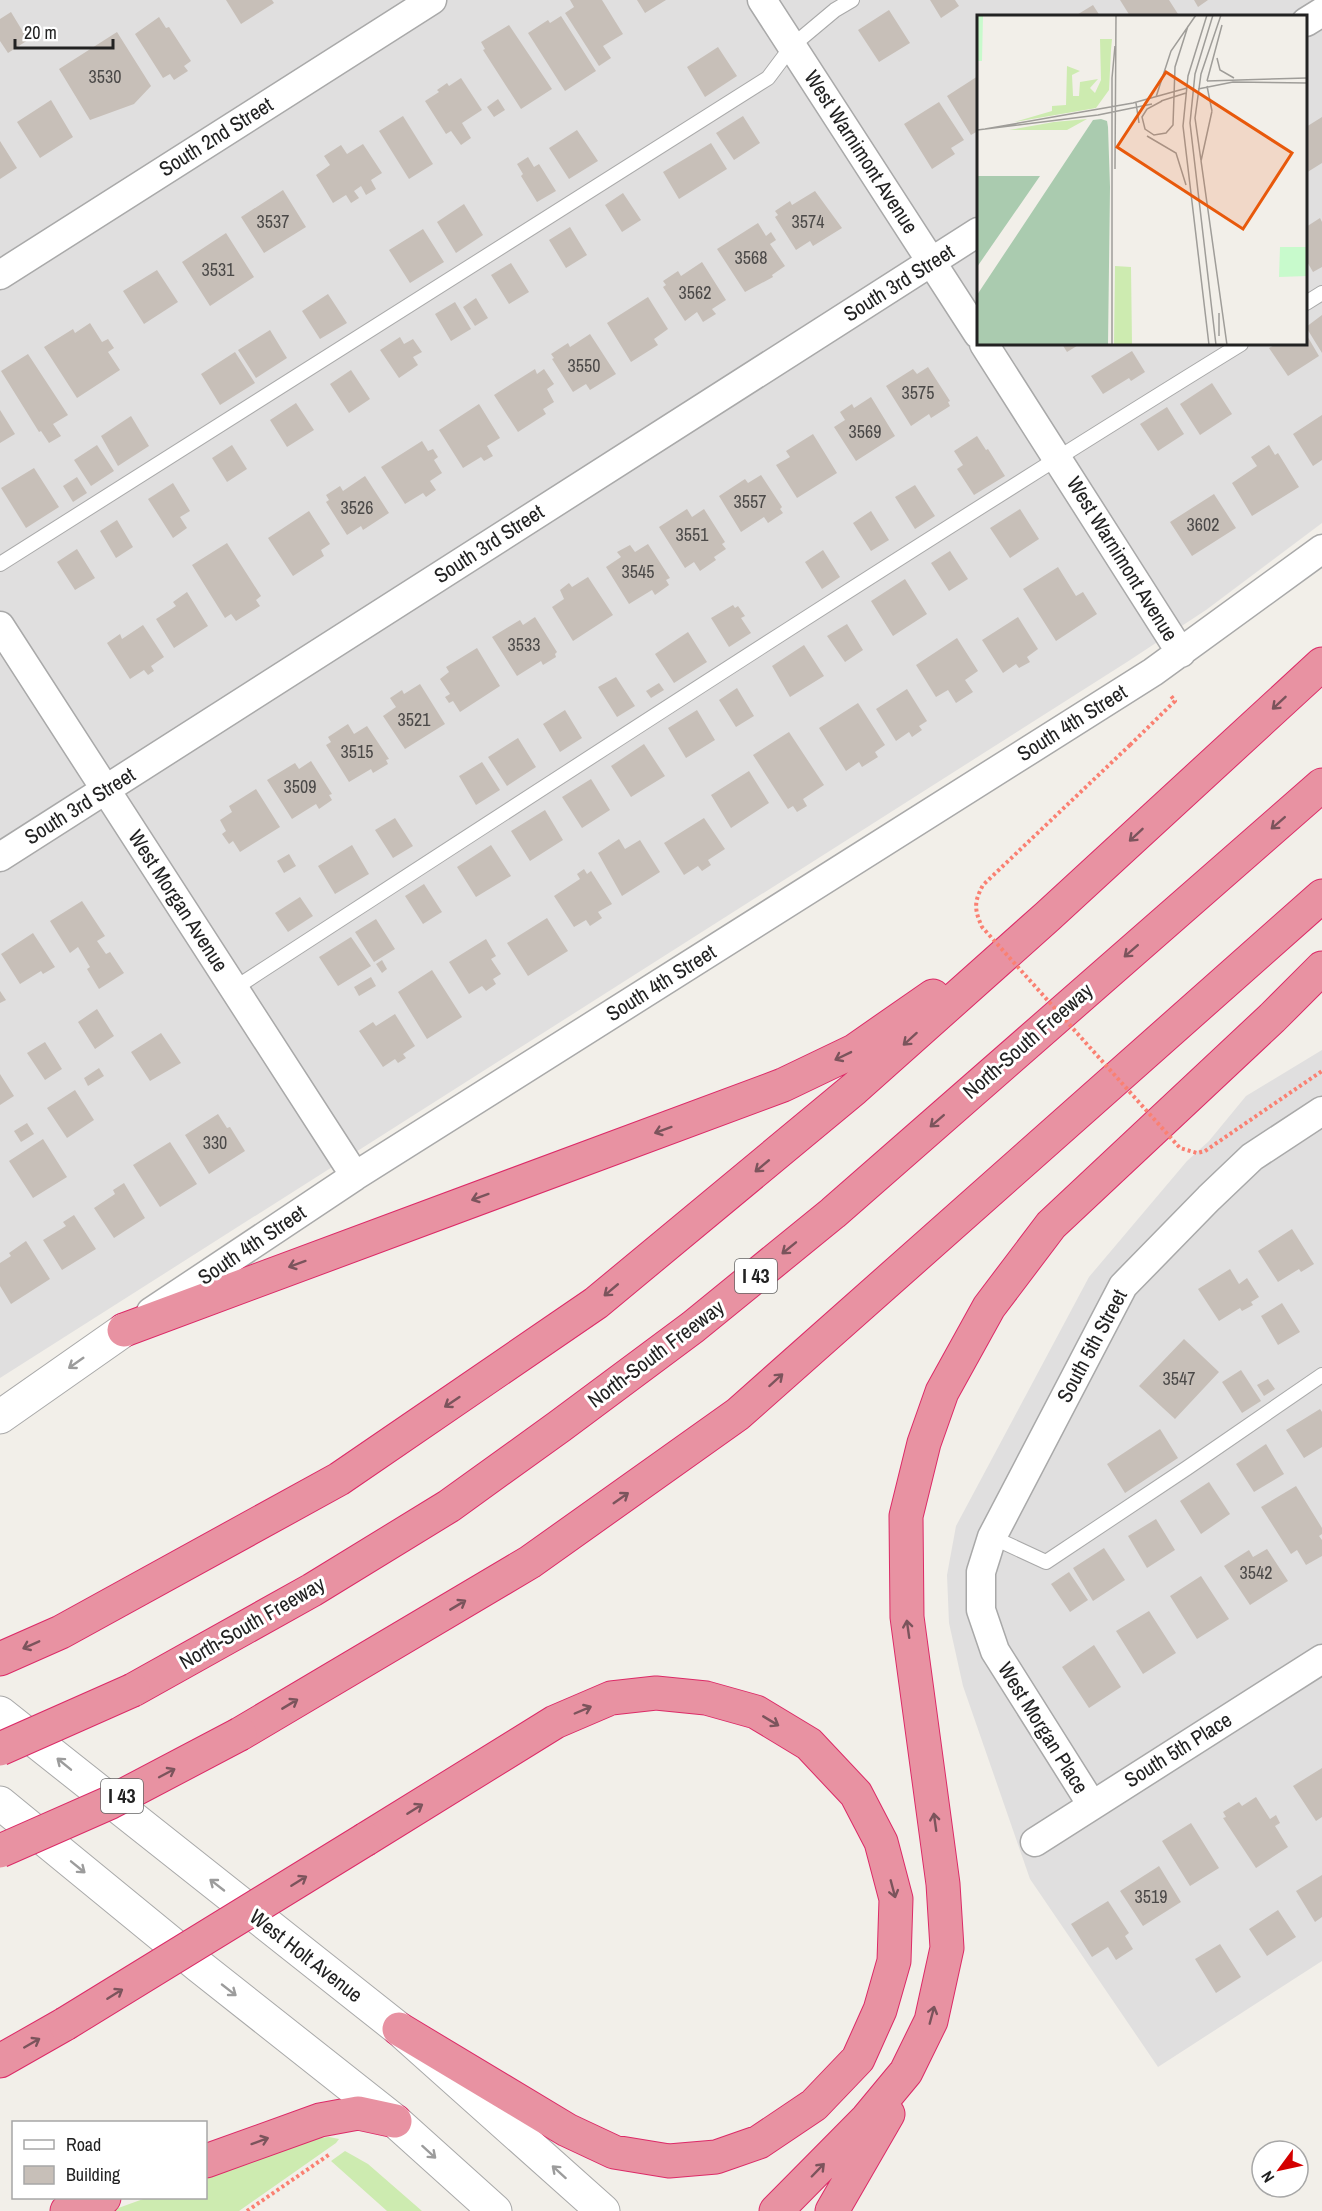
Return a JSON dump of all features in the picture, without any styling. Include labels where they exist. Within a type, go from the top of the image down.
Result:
[{"type":"highway","points":[[0,1659],[61,1632],[339,1479],[596,1303],[854,1089],[1048,916],[1322,664]]},
{"type":"highway","name":"North-South Freeway","points":[[0,1749],[133,1690],[312,1590],[449,1506],[684,1334],[833,1213],[1322,784]]},
{"type":"highway","name":"I 43","points":[[0,1851],[109,1803],[240,1734],[530,1562],[738,1414],[1322,896]]},
{"type":"highway","points":[[124,1330],[783,1085],[854,1051],[1048,916]]},
{"type":"highway","points":[[832,2211],[887,2116],[931,2021],[947,1948],[943,1884],[907,1617],[906,1516],[924,1443],[942,1392],[989,1307],[1051,1225],[1272,1018],[1322,968]]},
{"type":"highway","points":[[0,2061],[65,2024],[555,1722],[611,1698],[656,1693],[706,1698],[756,1712],[809,1744],[856,1794],[881,1842],[896,1899],[894,1961],[880,2010],[858,2059],[814,2105],[759,2142],[716,2157],[669,2161],[614,2152],[567,2130],[399,2029]]},
{"type":"highway","points":[[776,2211],[867,2119],[906,2072]]},
{"type":"highway","points":[[207,2161],[303,2125],[330,2118],[358,2113],[395,2121]]},
{"type":"highway","points":[[67,2211],[101,2199]]},
{"type":"street","name":"South 2nd Street","points":[[0,275],[432,0]]},
{"type":"street","name":"West Warnimont Avenue","points":[[762,0],[977,332]]},
{"type":"street","points":[[1307,21],[1322,12]]},
{"type":"street","name":"South 3rd Street","points":[[0,857],[977,233]]},
{"type":"street","name":"West Warnimont Avenue","points":[[985,345],[1181,653]]},
{"type":"street","name":"South 4th Street","points":[[1,1415],[355,1176],[1181,653],[1322,549]]},
{"type":"street","name":"West Morgan Avenue","points":[[0,626],[355,1176]]},
{"type":"street","name":"South 5th Street","points":[[995,1651],[981,1610],[981,1572],[992,1537],[1123,1286],[1252,1157],[1322,1111]]},
{"type":"street","name":"West Morgan Place","points":[[995,1651],[1092,1805]]},
{"type":"street","name":"South 5th Place","points":[[1035,1842],[1322,1659]]},
{"type":"street","name":"West Holt Avenue","points":[[0,1713],[399,2029],[603,2211]]},
{"type":"street","points":[[0,1803],[199,1966],[395,2121],[495,2211]]},
{"type":"lane","points":[[0,564],[768,78],[792,46],[835,10],[852,0]]},
{"type":"lane","points":[[1307,302],[1322,293]]},
{"type":"lane","points":[[235,988],[1058,457],[1238,345]]},
{"type":"lane","points":[[992,1537],[1046,1562],[1322,1375]]},
{"type":"path","points":[[1167,690],[1175,701],[983,885],[976,899],[977,915],[982,927],[1180,1148],[1187,1152],[1197,1153],[1219,1143],[1322,1071]]},
{"type":"path","points":[[247,2211],[337,2148]]},
{"type":"shaded area","points":[[0,0],[1322,0],[1322,523],[1206,610],[0,1378]]},
{"type":"shaded area","points":[[1322,1050],[1322,1961],[1158,2067],[1030,1879],[963,1686],[949,1623],[947,1575],[956,1526],[1089,1277],[1187,1161],[1209,1141],[1246,1096]]},
{"type":"green space","points":[[314,2138],[339,2139],[239,2211],[110,2211],[143,2199],[207,2199],[207,2175]]},
{"type":"green space","points":[[345,2151],[368,2164],[422,2211],[387,2211],[331,2161]]},
{"type":"building","points":[[226,0],[272,0],[274,3],[241,24]]},
{"type":"building","points":[[570,0],[602,0],[623,34],[603,46],[611,58],[599,66],[565,13],[574,7]]},
{"type":"building","points":[[637,0],[666,0],[645,13]]},
{"type":"building","points":[[930,0],[955,0],[959,6],[941,18]]},
{"type":"building","points":[[1120,0],[1169,0],[1178,14],[1176,15],[1129,15]]},
{"type":"building","points":[[1194,0],[1208,0],[1198,7]]},
{"type":"building","points":[[1093,5],[1099,15],[1077,15]]},
{"type":"building","points":[[889,10],[910,43],[879,62],[858,30]]},
{"type":"building","points":[[11,12],[28,40],[8,53],[0,41],[0,19]]},
{"type":"building","points":[[561,16],[596,71],[565,91],[528,33],[548,20],[550,23]]},
{"type":"building","points":[[159,17],[166,28],[169,27],[191,61],[184,66],[188,71],[174,80],[170,74],[163,78],[135,34]]},
{"type":"building","points":[[509,25],[552,89],[521,109],[483,50],[485,49],[481,42]]},
{"type":"building","points":[[117,32],[151,86],[134,104],[90,120],[59,69]]},
{"type":"building","points":[[718,47],[737,76],[705,97],[687,67]]},
{"type":"building","points":[[977,77],[977,132],[971,135],[947,96]]},
{"type":"building","points":[[461,78],[482,110],[462,123],[471,138],[461,145],[451,131],[446,134],[425,101],[439,92],[437,90],[447,83],[449,86]]},
{"type":"building","points":[[498,99],[505,110],[494,117],[487,107]]},
{"type":"building","points":[[51,100],[73,137],[40,158],[17,122]]},
{"type":"building","points":[[939,102],[964,140],[951,148],[955,154],[932,169],[904,124]]},
{"type":"building","points":[[403,116],[433,164],[409,179],[379,131]]},
{"type":"building","points":[[743,116],[760,143],[734,160],[716,133]]},
{"type":"building","points":[[1322,117],[1322,163],[1307,172],[1307,126]]},
{"type":"building","points":[[577,130],[598,161],[569,179],[549,148]]},
{"type":"building","points":[[0,141],[17,168],[0,179]]},
{"type":"building","points":[[711,143],[727,169],[679,199],[663,172]]},
{"type":"building","points":[[363,144],[382,173],[371,180],[376,189],[366,195],[361,186],[354,191],[359,198],[351,203],[346,195],[333,203],[316,175],[330,165],[324,156],[341,145],[347,154]]},
{"type":"building","points":[[528,157],[534,167],[539,164],[556,191],[537,202],[521,176],[523,174],[517,164]]},
{"type":"building","points":[[283,190],[306,227],[264,253],[241,217]]},
{"type":"building","points":[[815,191],[842,228],[813,246],[810,241],[796,250],[775,217],[778,215],[775,211],[790,201],[792,205]]},
{"type":"building","points":[[623,193],[641,220],[622,232],[605,205]]},
{"type":"building","points":[[464,204],[483,235],[456,253],[437,222]]},
{"type":"building","points":[[1320,218],[1322,222],[1322,267],[1313,272],[1307,262],[1307,226]]},
{"type":"building","points":[[758,223],[766,236],[771,232],[776,240],[770,244],[785,266],[772,275],[773,277],[745,292],[717,249]]},
{"type":"building","points":[[570,227],[587,255],[566,268],[549,240]]},
{"type":"building","points":[[423,229],[444,262],[410,283],[389,250]]},
{"type":"building","points":[[226,233],[254,277],[210,306],[182,262]]},
{"type":"building","points":[[702,262],[726,300],[712,309],[716,314],[703,322],[697,312],[685,321],[663,287],[666,285],[663,281],[678,271],[681,276]]},
{"type":"building","points":[[511,263],[529,292],[509,304],[491,275]]},
{"type":"building","points":[[157,270],[178,302],[144,324],[123,291]]},
{"type":"building","points":[[328,294],[347,323],[320,339],[302,311]]},
{"type":"building","points":[[648,297],[668,329],[654,339],[658,345],[631,362],[607,323]]},
{"type":"building","points":[[476,298],[488,318],[475,326],[463,307]]},
{"type":"building","points":[[455,302],[471,329],[451,341],[435,314]]},
{"type":"building","points":[[1322,315],[1322,353],[1307,329]]},
{"type":"building","points":[[90,323],[102,342],[108,339],[114,348],[108,352],[120,370],[77,398],[44,347],[73,329],[75,333]]},
{"type":"building","points":[[270,330],[287,358],[256,378],[238,350]]},
{"type":"building","points":[[590,334],[616,374],[590,390],[586,384],[573,392],[551,354],[568,343],[570,347]]},
{"type":"building","points":[[1307,336],[1319,356],[1288,376],[1269,348],[1274,345],[1307,345]]},
{"type":"building","points":[[400,337],[404,344],[413,339],[422,352],[413,357],[418,365],[399,378],[380,350]]},
{"type":"building","points":[[1063,345],[1078,345],[1067,352]]},
{"type":"building","points":[[1132,351],[1145,372],[1131,381],[1129,378],[1103,394],[1091,376]]},
{"type":"building","points":[[235,352],[255,383],[220,405],[201,374]]},
{"type":"building","points":[[28,354],[68,415],[53,424],[61,436],[49,443],[41,431],[39,432],[1,371]]},
{"type":"building","points":[[928,367],[950,401],[948,402],[950,406],[931,418],[929,414],[911,426],[886,386],[913,369],[917,374]]},
{"type":"building","points":[[535,369],[537,374],[544,369],[554,384],[547,389],[554,402],[543,409],[546,414],[518,432],[494,395]]},
{"type":"building","points":[[351,370],[370,399],[349,413],[330,384]]},
{"type":"building","points":[[1212,383],[1232,414],[1200,435],[1180,404]]},
{"type":"building","points":[[871,397],[895,436],[856,461],[834,427],[845,420],[840,412],[852,404],[854,408]]},
{"type":"building","points":[[296,403],[314,430],[287,447],[270,420]]},
{"type":"building","points":[[479,404],[500,438],[487,446],[493,456],[484,461],[481,457],[463,468],[439,430]]},
{"type":"building","points":[[1167,407],[1184,434],[1158,451],[1140,424]]},
{"type":"building","points":[[0,410],[15,434],[0,443]]},
{"type":"building","points":[[1322,415],[1322,460],[1313,466],[1293,434]]},
{"type":"building","points":[[131,416],[149,446],[118,466],[101,436]]},
{"type":"building","points":[[813,434],[837,473],[797,498],[776,465],[790,457],[786,451]]},
{"type":"building","points":[[977,436],[1005,476],[974,495],[957,469],[963,465],[954,451]]},
{"type":"building","points":[[422,441],[428,451],[433,449],[438,457],[434,460],[442,473],[430,481],[436,490],[426,497],[423,493],[405,504],[381,467]]},
{"type":"building","points":[[97,445],[114,471],[91,486],[74,460]]},
{"type":"building","points":[[232,445],[247,469],[227,482],[212,458]]},
{"type":"building","points":[[1269,445],[1275,455],[1278,453],[1299,487],[1252,516],[1232,483],[1257,466],[1251,457]]},
{"type":"building","points":[[34,468],[59,507],[26,528],[1,488]]},
{"type":"building","points":[[761,475],[782,507],[780,509],[783,513],[768,523],[764,517],[741,532],[719,496],[745,479],[748,483]]},
{"type":"building","points":[[365,476],[389,513],[363,530],[361,526],[347,535],[326,502],[329,500],[326,495],[340,486],[343,491]]},
{"type":"building","points":[[77,477],[87,493],[73,502],[63,486]]},
{"type":"building","points":[[173,483],[190,511],[180,517],[187,528],[173,538],[148,499]]},
{"type":"building","points":[[915,485],[935,516],[915,529],[895,497]]},
{"type":"building","points":[[1214,494],[1236,528],[1192,556],[1170,522]]},
{"type":"building","points":[[687,509],[692,517],[704,509],[725,542],[722,544],[726,549],[714,557],[716,560],[700,571],[694,562],[685,568],[659,527]]},
{"type":"building","points":[[1020,509],[1039,539],[1010,558],[990,528]]},
{"type":"building","points":[[309,511],[330,544],[321,550],[324,556],[293,576],[268,538]]},
{"type":"building","points":[[871,511],[889,540],[871,551],[853,523]]},
{"type":"building","points":[[117,520],[133,547],[116,558],[100,531]]},
{"type":"building","points":[[227,543],[261,596],[256,600],[260,606],[236,621],[231,614],[225,618],[192,565]]},
{"type":"building","points":[[648,544],[670,578],[666,580],[669,585],[655,595],[652,590],[629,604],[606,567],[621,557],[617,552],[630,545],[635,552]]},
{"type":"building","points":[[77,549],[95,578],[75,590],[57,562]]},
{"type":"building","points":[[823,550],[840,577],[822,589],[805,562]]},
{"type":"building","points":[[950,551],[968,579],[949,591],[931,563]]},
{"type":"building","points":[[1058,567],[1076,596],[1083,592],[1097,614],[1056,641],[1023,589]]},
{"type":"building","points":[[588,577],[613,615],[573,641],[552,607],[564,599],[560,590],[569,583],[572,587]]},
{"type":"building","points":[[905,579],[927,614],[893,636],[871,601]]},
{"type":"building","points":[[187,592],[208,626],[174,648],[156,619],[176,606],[173,602]]},
{"type":"building","points":[[733,605],[735,608],[738,606],[745,616],[741,618],[751,633],[729,647],[711,618]]},
{"type":"building","points":[[535,617],[557,652],[556,657],[543,665],[541,661],[517,676],[492,637],[520,620],[523,625]]},
{"type":"building","points":[[1018,617],[1038,649],[1027,657],[1030,662],[1019,668],[1016,664],[1003,673],[982,640]]},
{"type":"building","points":[[847,624],[863,650],[845,662],[827,636]]},
{"type":"building","points":[[143,625],[164,657],[151,666],[154,671],[148,675],[144,670],[130,679],[107,643],[120,634],[122,639]]},
{"type":"building","points":[[688,632],[707,662],[674,683],[655,654]]},
{"type":"building","points":[[957,638],[978,671],[965,680],[973,692],[956,703],[948,690],[936,697],[916,665]]},
{"type":"building","points":[[804,645],[824,676],[790,697],[772,666]]},
{"type":"building","points":[[477,648],[500,686],[460,712],[453,701],[449,703],[445,697],[450,694],[440,679],[449,672],[446,667]]},
{"type":"building","points":[[616,677],[635,706],[617,717],[598,687]]},
{"type":"building","points":[[659,683],[664,690],[651,698],[646,691]]},
{"type":"building","points":[[420,684],[445,724],[405,749],[383,716],[396,707],[390,698],[402,690],[404,694]]},
{"type":"building","points":[[737,688],[754,716],[736,727],[719,700]]},
{"type":"building","points":[[907,689],[927,721],[919,726],[922,730],[912,737],[909,732],[896,741],[876,709]]},
{"type":"building","points":[[858,703],[885,745],[875,752],[878,757],[862,767],[859,762],[846,771],[819,728]]},
{"type":"building","points":[[565,710],[582,738],[560,752],[543,724]]},
{"type":"building","points":[[697,710],[715,740],[686,758],[668,728]]},
{"type":"building","points":[[348,724],[354,734],[367,726],[389,759],[386,760],[388,764],[373,773],[371,769],[349,782],[326,745],[331,742],[328,737]]},
{"type":"building","points":[[789,732],[824,785],[803,799],[807,806],[797,812],[793,806],[788,809],[753,755]]},
{"type":"building","points":[[518,738],[536,767],[507,786],[488,757]]},
{"type":"building","points":[[644,744],[665,776],[631,797],[611,766]]},
{"type":"building","points":[[311,761],[332,794],[329,795],[332,800],[319,809],[316,804],[292,819],[267,780],[295,763],[299,769]]},
{"type":"building","points":[[482,762],[500,790],[476,805],[459,776]]},
{"type":"building","points":[[749,771],[769,803],[731,828],[711,795]]},
{"type":"building","points":[[591,779],[610,810],[582,828],[562,797]]},
{"type":"building","points":[[256,789],[280,827],[240,852],[233,841],[229,844],[222,834],[226,831],[220,820],[232,812],[229,806]]},
{"type":"building","points":[[545,810],[563,840],[530,861],[511,831]]},
{"type":"building","points":[[395,818],[413,846],[393,858],[375,830]]},
{"type":"building","points":[[704,818],[725,849],[708,860],[711,865],[702,871],[698,866],[684,875],[664,843]]},
{"type":"building","points":[[619,839],[625,849],[640,840],[660,872],[622,896],[598,853]]},
{"type":"building","points":[[352,845],[369,874],[335,894],[318,866]]},
{"type":"building","points":[[491,845],[511,876],[476,897],[457,867]]},
{"type":"building","points":[[289,854],[296,866],[284,873],[277,861]]},
{"type":"building","points":[[584,869],[587,874],[591,871],[612,904],[598,912],[602,918],[590,926],[586,920],[574,927],[554,896],[580,879],[577,874]]},
{"type":"building","points":[[424,884],[442,912],[423,924],[405,896]]},
{"type":"building","points":[[300,897],[313,916],[288,932],[275,913]]},
{"type":"building","points":[[82,901],[105,936],[97,941],[106,954],[110,952],[124,973],[99,989],[78,947],[70,953],[50,921]]},
{"type":"building","points":[[547,918],[568,951],[528,976],[507,943]]},
{"type":"building","points":[[376,919],[395,949],[374,962],[355,932]]},
{"type":"building","points":[[33,933],[55,967],[43,974],[41,971],[20,984],[1,954]]},
{"type":"building","points":[[351,937],[371,966],[338,986],[319,957]]},
{"type":"building","points":[[486,939],[496,956],[491,959],[501,974],[493,979],[496,984],[486,991],[482,986],[469,994],[449,962]]},
{"type":"building","points":[[382,960],[387,969],[382,973],[376,964]]},
{"type":"building","points":[[432,970],[462,1017],[427,1039],[398,992]]},
{"type":"building","points":[[371,977],[376,986],[359,996],[354,987]]},
{"type":"building","points":[[0,991],[6,1000],[0,1003]]},
{"type":"building","points":[[97,1009],[114,1036],[95,1049],[78,1022]]},
{"type":"building","points":[[395,1014],[415,1046],[403,1054],[406,1058],[398,1063],[395,1059],[383,1067],[359,1031],[373,1022],[376,1026]]},
{"type":"building","points":[[161,1033],[181,1063],[150,1081],[131,1052]]},
{"type":"building","points":[[45,1042],[62,1069],[45,1080],[27,1053]]},
{"type":"building","points":[[99,1068],[104,1076],[88,1086],[84,1078]]},
{"type":"building","points":[[0,1074],[14,1096],[0,1105]]},
{"type":"building","points":[[75,1090],[94,1120],[67,1138],[47,1108]]},
{"type":"building","points":[[218,1114],[227,1128],[230,1127],[245,1151],[209,1174],[185,1135]]},
{"type":"building","points":[[27,1123],[34,1134],[21,1142],[14,1131]]},
{"type":"building","points":[[43,1139],[67,1177],[33,1198],[9,1161]]},
{"type":"building","points":[[170,1142],[197,1184],[160,1207],[133,1165]]},
{"type":"building","points":[[124,1183],[145,1218],[114,1238],[94,1208],[115,1194],[113,1190]]},
{"type":"building","points":[[74,1215],[96,1249],[62,1270],[43,1240],[66,1226],[63,1222]]},
{"type":"building","points":[[1292,1229],[1314,1264],[1301,1272],[1299,1269],[1278,1282],[1258,1251]]},
{"type":"building","points":[[26,1241],[50,1279],[11,1304],[0,1286],[0,1263],[11,1256],[9,1253]]},
{"type":"building","points":[[1230,1269],[1239,1284],[1247,1278],[1259,1297],[1251,1302],[1253,1305],[1242,1311],[1240,1308],[1219,1321],[1198,1289]]},
{"type":"building","points":[[1282,1303],[1300,1332],[1278,1345],[1261,1316]]},
{"type":"building","points":[[1184,1339],[1219,1372],[1175,1419],[1139,1386]]},
{"type":"building","points":[[1241,1370],[1261,1401],[1242,1413],[1222,1382]]},
{"type":"building","points":[[1268,1379],[1275,1389],[1264,1396],[1257,1385]]},
{"type":"building","points":[[1320,1409],[1322,1412],[1322,1447],[1304,1458],[1286,1430]]},
{"type":"building","points":[[1160,1429],[1178,1458],[1125,1493],[1107,1464]]},
{"type":"building","points":[[1266,1444],[1284,1474],[1254,1492],[1236,1464]]},
{"type":"building","points":[[1209,1482],[1230,1514],[1201,1534],[1180,1501]]},
{"type":"building","points":[[1296,1486],[1322,1528],[1322,1534],[1319,1536],[1322,1540],[1322,1556],[1306,1565],[1297,1550],[1291,1554],[1261,1507]]},
{"type":"building","points":[[1156,1519],[1175,1550],[1147,1568],[1128,1536]]},
{"type":"building","points":[[1104,1548],[1125,1580],[1093,1601],[1073,1568]]},
{"type":"building","points":[[1267,1549],[1288,1581],[1250,1605],[1224,1566],[1249,1550],[1253,1557]]},
{"type":"building","points":[[1069,1572],[1088,1600],[1070,1612],[1051,1584]]},
{"type":"building","points":[[1201,1576],[1229,1619],[1197,1639],[1170,1596]]},
{"type":"building","points":[[1149,1611],[1176,1653],[1143,1674],[1116,1631]]},
{"type":"building","points":[[1094,1645],[1121,1687],[1089,1708],[1062,1667]]},
{"type":"building","points":[[1322,1768],[1322,1817],[1316,1821],[1293,1786]]},
{"type":"building","points":[[1256,1797],[1270,1819],[1276,1815],[1280,1823],[1275,1826],[1288,1847],[1256,1868],[1223,1818],[1226,1817],[1223,1812],[1239,1802],[1242,1806]]},
{"type":"building","points":[[1191,1823],[1219,1868],[1190,1886],[1162,1841]]},
{"type":"building","points":[[1159,1866],[1181,1902],[1143,1926],[1120,1891]]},
{"type":"building","points":[[1322,1875],[1322,1917],[1315,1922],[1296,1891]]},
{"type":"building","points":[[1108,1901],[1129,1933],[1125,1936],[1133,1949],[1116,1960],[1108,1947],[1092,1957],[1071,1924]]},
{"type":"building","points":[[1278,1910],[1296,1937],[1267,1956],[1249,1929]]},
{"type":"building","points":[[1220,1944],[1241,1977],[1216,1993],[1195,1959]]}]
